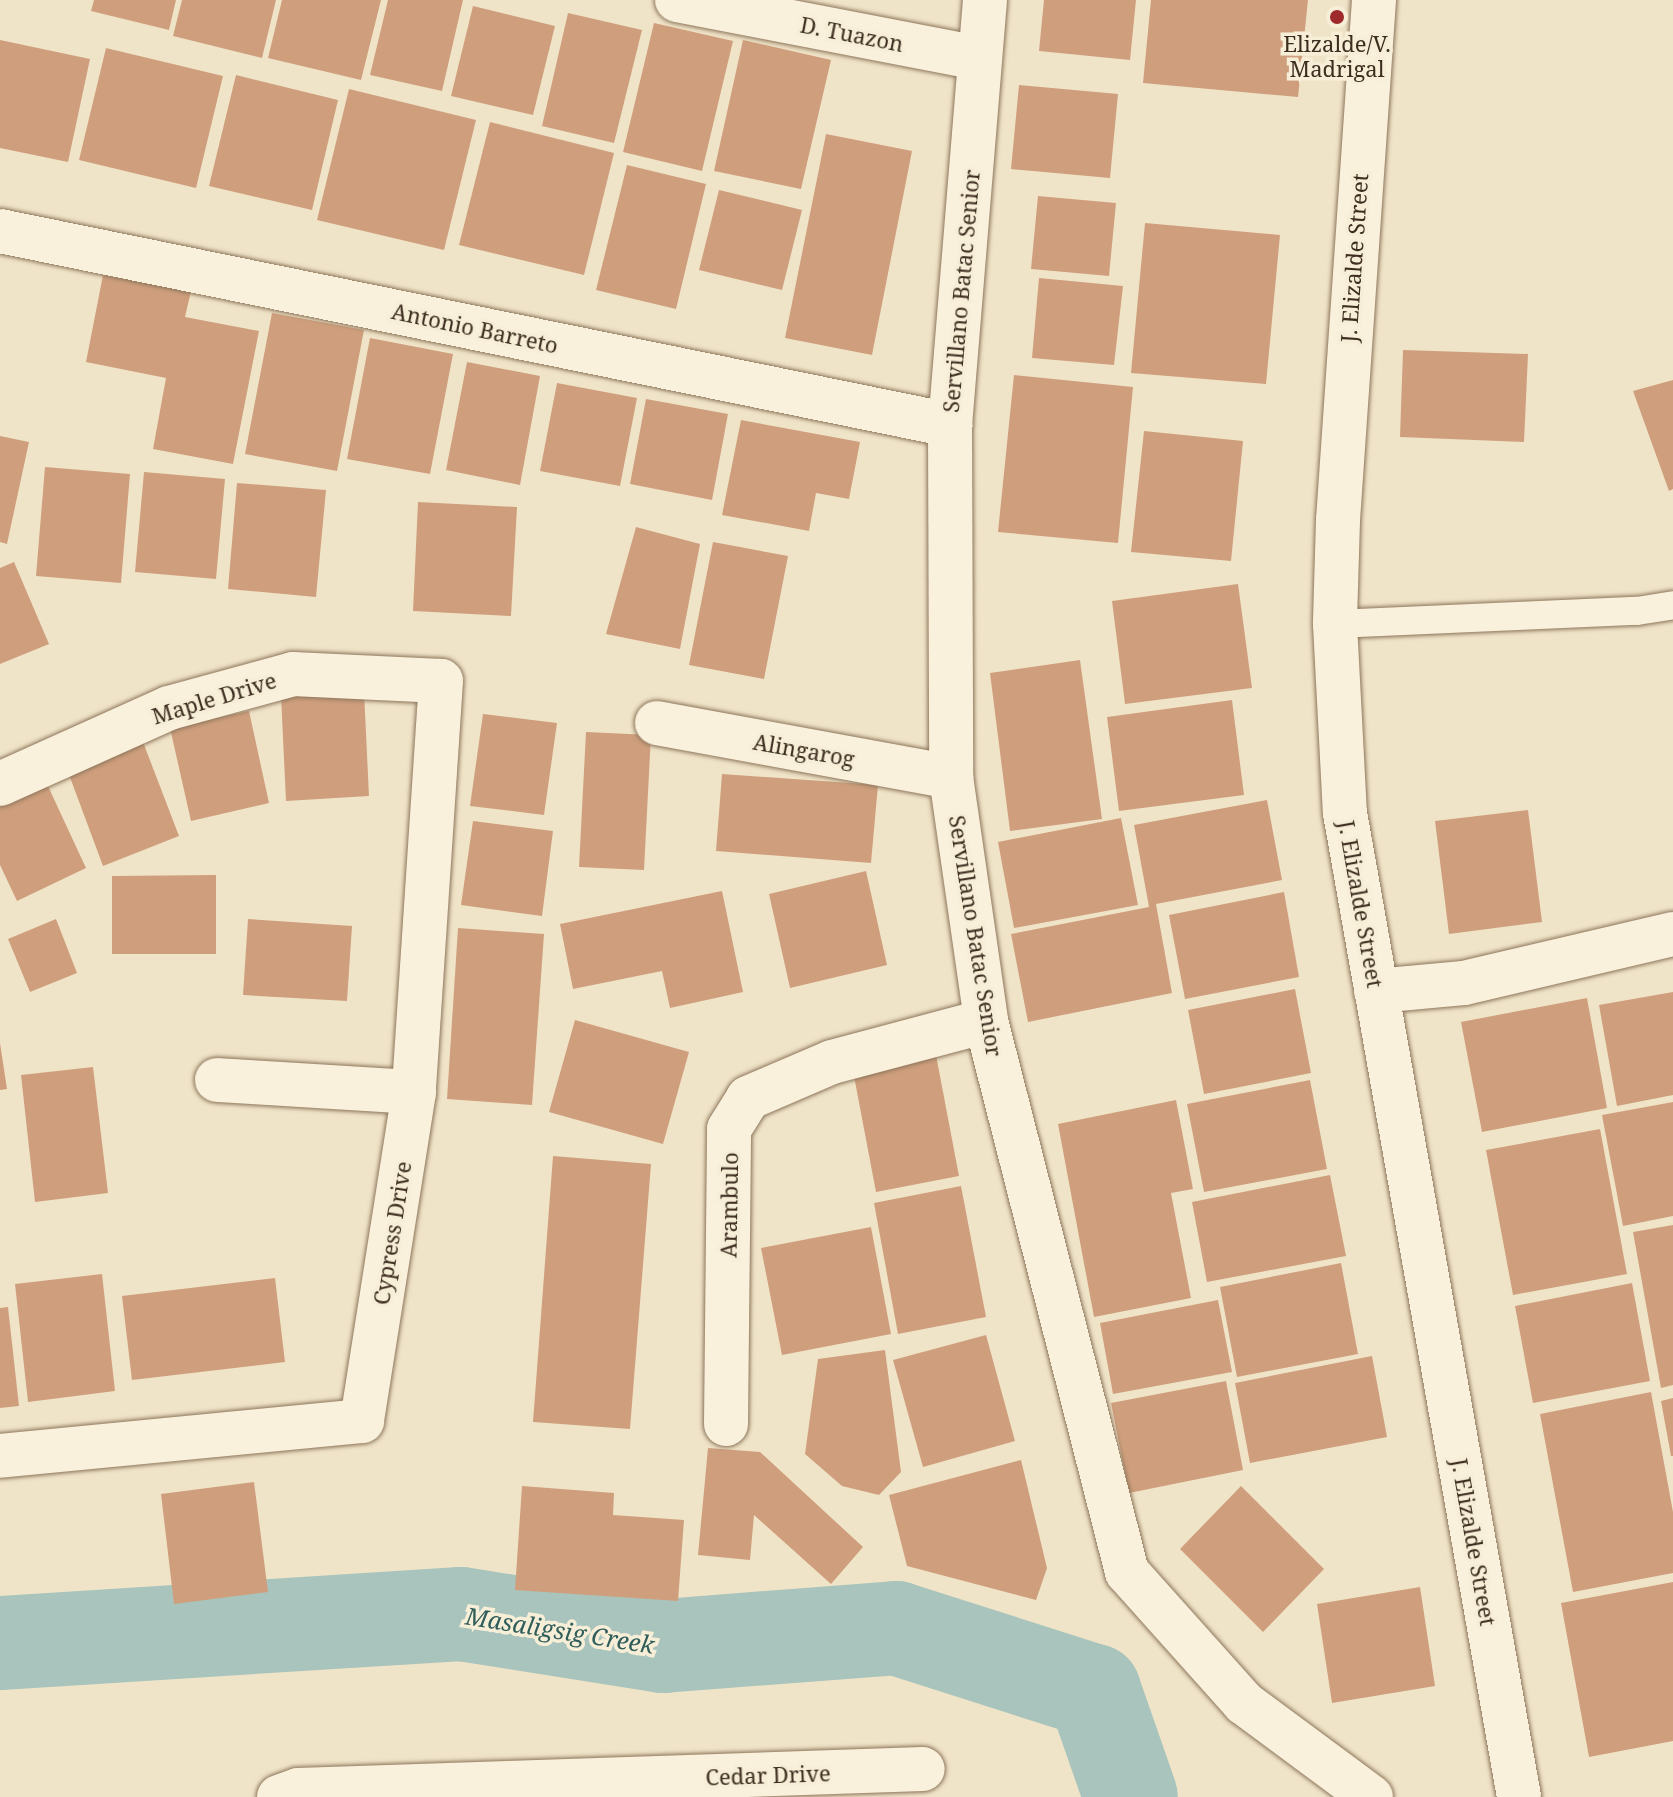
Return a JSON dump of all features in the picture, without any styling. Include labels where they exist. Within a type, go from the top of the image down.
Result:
[{"type":"street","name":"D. Tuazon","points":[[677,0],[979,58]]},
{"type":"street","name":"Servillano Batac Senior","points":[[985,0],[950,425],[951,777],[986,1021],[1127,1572],[1244,1703],[1371,1797]]},
{"type":"street","name":"J. Elizalde Street","points":[[1374,0],[1342,416],[1335,624],[1345,813],[1519,1797]]},
{"type":"street","name":"Antonio Barreto","points":[[0,231],[950,425]]},
{"type":"street","name":"Maple Drive","points":[[0,784],[169,708],[293,674],[441,681]]},
{"type":"street","name":"Cypress Drive","points":[[0,1456],[362,1421],[414,1092],[441,681]]},
{"type":"street","name":"Alingarog","points":[[657,723],[951,777]]},
{"type":"street","points":[[1376,991],[1464,983],[1673,934]]},
{"type":"street","name":"Arambulo","points":[[726,1424],[729,1129],[748,1098],[832,1062],[986,1021]]},
{"type":"street","points":[[217,1080],[414,1092]]},
{"type":"street","name":"Cedar Drive","points":[[279,1797],[298,1790],[533,1790],[923,1769]]},
{"type":"lane","points":[[1335,624],[1637,611],[1673,605]]},
{"type":"building","points":[[94,0],[176,0],[169,30],[91,11]]},
{"type":"building","points":[[182,0],[276,0],[262,58],[173,36]]},
{"type":"building","points":[[282,0],[381,0],[361,80],[268,58]]},
{"type":"building","points":[[388,0],[463,0],[442,91],[370,75]]},
{"type":"building","points":[[1044,0],[1136,0],[1130,60],[1039,51]]},
{"type":"building","points":[[1151,0],[1308,0],[1298,97],[1143,83]]},
{"type":"building","points":[[473,6],[555,26],[533,115],[451,96]]},
{"type":"building","points":[[568,13],[642,30],[614,143],[542,126]]},
{"type":"building","points":[[654,23],[733,41],[702,171],[623,152]]},
{"type":"building","points":[[0,40],[90,59],[68,162],[0,148]]},
{"type":"building","points":[[743,40],[831,60],[801,189],[714,171]]},
{"type":"building","points":[[106,48],[223,76],[196,188],[79,160]]},
{"type":"building","points":[[236,75],[338,100],[312,210],[209,186]]},
{"type":"building","points":[[1019,85],[1118,94],[1110,178],[1011,169]]},
{"type":"building","points":[[349,89],[476,120],[444,250],[317,220]]},
{"type":"building","points":[[490,122],[614,153],[584,275],[459,245]]},
{"type":"building","points":[[826,134],[912,151],[872,355],[785,338]]},
{"type":"building","points":[[627,165],[706,184],[676,309],[596,290]]},
{"type":"building","points":[[719,190],[802,210],[782,290],[699,270]]},
{"type":"building","points":[[1038,196],[1116,203],[1109,276],[1031,269]]},
{"type":"building","points":[[1145,223],[1280,235],[1266,384],[1131,373]]},
{"type":"building","points":[[103,275],[191,291],[185,317],[259,331],[233,464],[153,449],[166,378],[86,362]]},
{"type":"building","points":[[1039,278],[1123,286],[1114,365],[1032,358]]},
{"type":"building","points":[[272,313],[364,330],[337,471],[245,454]]},
{"type":"building","points":[[370,338],[453,354],[430,474],[347,459]]},
{"type":"building","points":[[1403,350],[1528,354],[1524,442],[1400,437]]},
{"type":"building","points":[[467,362],[540,376],[520,485],[446,470]]},
{"type":"building","points":[[1014,375],[1133,387],[1118,543],[998,532]]},
{"type":"building","points":[[1673,380],[1673,489],[1669,491],[1633,391]]},
{"type":"building","points":[[557,383],[637,398],[620,486],[540,471]]},
{"type":"building","points":[[646,399],[728,414],[712,500],[630,484]]},
{"type":"building","points":[[741,420],[860,442],[849,499],[816,493],[809,531],[722,515]]},
{"type":"building","points":[[1144,431],[1243,441],[1231,561],[1131,552]]},
{"type":"building","points":[[0,436],[29,442],[7,544],[0,542]]},
{"type":"building","points":[[45,467],[130,474],[121,583],[36,576]]},
{"type":"building","points":[[144,472],[225,479],[216,579],[135,572]]},
{"type":"building","points":[[237,483],[326,490],[316,597],[228,589]]},
{"type":"building","points":[[418,502],[517,507],[511,616],[413,611]]},
{"type":"building","points":[[636,527],[700,544],[680,649],[606,634]]},
{"type":"building","points":[[713,542],[788,556],[764,679],[689,665]]},
{"type":"building","points":[[14,562],[49,644],[0,664],[0,568]]},
{"type":"building","points":[[1238,584],[1252,688],[1125,704],[1112,601]]},
{"type":"building","points":[[1080,660],[1102,819],[1010,831],[990,673]]},
{"type":"building","points":[[364,691],[369,796],[286,801],[281,696]]},
{"type":"building","points":[[1232,700],[1244,795],[1119,811],[1107,717]]},
{"type":"building","points":[[249,711],[269,803],[191,821],[170,728]]},
{"type":"building","points":[[483,714],[557,723],[544,815],[470,806]]},
{"type":"building","points":[[586,732],[651,735],[644,870],[579,867]]},
{"type":"building","points":[[143,742],[179,836],[103,866],[68,772]]},
{"type":"building","points":[[722,774],[878,785],[871,863],[716,851]]},
{"type":"building","points":[[47,784],[86,868],[17,901],[0,865],[0,806]]},
{"type":"building","points":[[1267,800],[1282,880],[1156,904],[1172,993],[1028,1022],[1011,934],[1149,907],[1134,825]]},
{"type":"building","points":[[1528,810],[1542,922],[1449,934],[1435,821]]},
{"type":"building","points":[[1121,818],[1138,905],[1014,928],[998,842]]},
{"type":"building","points":[[473,821],[553,831],[542,916],[461,905]]},
{"type":"building","points":[[866,871],[887,965],[790,988],[769,894]]},
{"type":"building","points":[[216,875],[216,954],[112,954],[112,876]]},
{"type":"building","points":[[722,891],[743,992],[670,1008],[662,971],[573,989],[560,924]]},
{"type":"building","points":[[1284,892],[1299,977],[1185,999],[1169,915]]},
{"type":"building","points":[[56,919],[77,973],[30,992],[8,939]]},
{"type":"building","points":[[248,919],[352,926],[347,1001],[243,995]]},
{"type":"building","points":[[458,928],[544,934],[532,1105],[447,1099]]},
{"type":"building","points":[[1295,989],[1311,1073],[1204,1094],[1188,1010]]},
{"type":"building","points":[[1673,992],[1673,1095],[1617,1106],[1599,1005]]},
{"type":"building","points":[[1587,998],[1607,1108],[1482,1132],[1461,1022]]},
{"type":"building","points":[[575,1020],[689,1052],[663,1144],[549,1112]]},
{"type":"building","points":[[0,1043],[7,1089],[0,1090]]},
{"type":"building","points":[[936,1055],[959,1176],[876,1192],[853,1071]]},
{"type":"building","points":[[93,1067],[108,1193],[35,1202],[21,1075]]},
{"type":"building","points":[[1310,1080],[1327,1169],[1204,1192],[1187,1104]]},
{"type":"building","points":[[1176,1100],[1193,1189],[1171,1193],[1191,1298],[1094,1317],[1058,1124]]},
{"type":"building","points":[[1673,1102],[1673,1216],[1623,1226],[1602,1115]]},
{"type":"building","points":[[1600,1129],[1627,1274],[1513,1295],[1486,1150]]},
{"type":"building","points":[[553,1156],[651,1164],[630,1429],[533,1422]]},
{"type":"building","points":[[1330,1175],[1346,1256],[1207,1282],[1192,1202]]},
{"type":"building","points":[[961,1186],[986,1317],[898,1334],[874,1203]]},
{"type":"building","points":[[1673,1225],[1673,1385],[1661,1388],[1633,1232]]},
{"type":"building","points":[[871,1227],[891,1334],[782,1355],[761,1248]]},
{"type":"building","points":[[1341,1263],[1358,1354],[1237,1377],[1220,1287]]},
{"type":"building","points":[[102,1274],[115,1391],[28,1402],[15,1284]]},
{"type":"building","points":[[275,1278],[285,1362],[132,1380],[122,1296]]},
{"type":"building","points":[[1632,1283],[1650,1381],[1533,1403],[1515,1306]]},
{"type":"building","points":[[1218,1300],[1232,1372],[1113,1394],[1100,1323]]},
{"type":"building","points":[[8,1307],[19,1406],[0,1408],[0,1308]]},
{"type":"building","points":[[986,1335],[1015,1441],[923,1467],[893,1360]]},
{"type":"building","points":[[885,1350],[901,1472],[879,1495],[842,1486],[805,1454],[818,1359]]},
{"type":"building","points":[[1372,1356],[1387,1437],[1250,1463],[1235,1383]]},
{"type":"building","points":[[1226,1381],[1243,1470],[1129,1493],[1111,1403]]},
{"type":"building","points":[[1651,1392],[1673,1512],[1673,1573],[1573,1592],[1540,1414]]},
{"type":"building","points":[[1673,1398],[1673,1456],[1671,1456],[1661,1401]]},
{"type":"building","points":[[708,1448],[760,1452],[863,1547],[831,1584],[754,1515],[750,1560],[698,1555]]},
{"type":"building","points":[[1021,1460],[1047,1568],[1036,1600],[907,1566],[889,1495]]},
{"type":"building","points":[[254,1482],[268,1592],[174,1604],[161,1494]]},
{"type":"building","points":[[522,1486],[614,1493],[613,1515],[684,1520],[678,1601],[515,1590]]},
{"type":"building","points":[[1241,1486],[1324,1569],[1263,1632],[1180,1549]]},
{"type":"building","points":[[1673,1582],[1673,1741],[1589,1757],[1561,1603]]},
{"type":"building","points":[[1420,1587],[1435,1686],[1332,1703],[1317,1604]]},
{"type":"waterway","name":"Masaligsig Creek","points":[[0,1643],[461,1614],[663,1646],[896,1628],[1094,1691],[1131,1797]]},
{"type":"place","name":"Elizalde/V. Madrigal","points":[[1337,17]]}]
